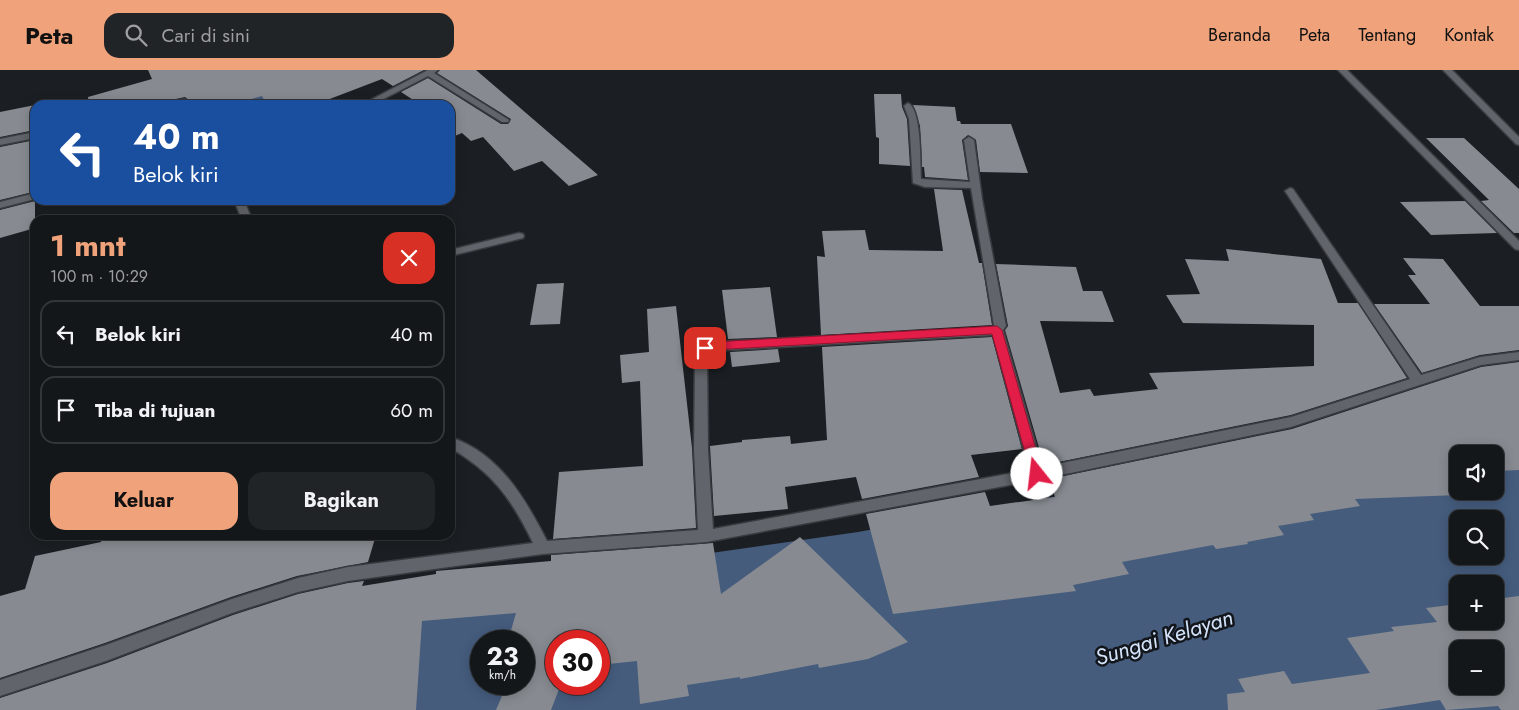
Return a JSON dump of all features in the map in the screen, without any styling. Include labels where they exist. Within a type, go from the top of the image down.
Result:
[{"type":"street","points":[[1342,70],[1519,247]]},
{"type":"street","points":[[1447,70],[1519,142]]},
{"type":"street","points":[[375,100],[431,71],[505,120]]},
{"type":"street","points":[[908,106],[913,119],[916,181],[925,184],[976,185]]},
{"type":"street","points":[[0,142],[30,136]]},
{"type":"street","points":[[969,140],[1000,321],[1000,326],[997,330],[1037,474]]},
{"type":"street","points":[[1290,191],[1418,381]]},
{"type":"street","points":[[0,205],[30,197]]},
{"type":"street","points":[[455,252],[519,236]]},
{"type":"street","points":[[706,536],[700,450],[701,352],[705,348],[997,330]]},
{"type":"street","points":[[0,688],[106,653],[232,606],[298,585],[348,574],[544,548],[706,536],[1037,474],[1291,422],[1480,361],[1519,356]]},
{"type":"street","points":[[455,445],[473,454],[498,474],[517,497],[544,548]]},
{"type":"water","name":"Sungai Kelayan","points":[[1519,406],[1519,710],[0,710],[347,605],[858,532],[1323,448]]},
{"type":"building","points":[[148,70],[424,70],[393,86],[382,79],[327,100],[264,100],[262,96],[248,100],[189,100],[185,97],[172,100],[88,100],[88,97],[152,79]]},
{"type":"building","points":[[440,70],[476,70],[598,175],[569,186],[542,161],[514,171],[483,137],[471,141],[462,133],[455,136],[455,100],[413,100],[401,92],[428,78],[501,124],[508,124],[511,119],[437,73]]},
{"type":"building","points":[[874,94],[901,94],[902,107],[907,119],[910,166],[879,164],[879,138],[876,137]]},
{"type":"building","points":[[913,105],[955,107],[957,121],[960,121],[961,124],[1011,124],[1028,173],[980,172],[976,140],[968,135],[962,140],[968,180],[925,177],[924,167],[922,167],[920,126]]},
{"type":"building","points":[[30,106],[30,131],[0,137],[0,112]]},
{"type":"building","points":[[1426,138],[1464,138],[1519,189],[1519,233],[1514,233],[1481,201],[1489,200]]},
{"type":"building","points":[[30,141],[30,193],[0,200],[0,147]]},
{"type":"building","points":[[934,189],[962,190],[979,263],[982,263],[992,325],[821,335],[817,256],[825,257],[822,231],[865,230],[869,250],[943,251]]},
{"type":"building","points":[[1465,201],[1497,233],[1431,235],[1400,202]]},
{"type":"building","points":[[30,202],[30,205],[35,205],[35,215],[30,215],[30,229],[0,238],[0,210]]},
{"type":"building","points":[[1226,249],[1321,259],[1338,303],[1358,303],[1407,378],[1291,415],[1044,465],[1005,330],[1008,326],[996,264],[1076,267],[1083,291],[1102,291],[1114,322],[1040,321],[1060,393],[1090,389],[1094,396],[1158,389],[1149,373],[1314,366],[1314,325],[1183,323],[1166,295],[1200,294],[1185,259],[1229,261]]},
{"type":"building","points":[[1403,258],[1443,259],[1480,306],[1519,306],[1519,350],[1480,355],[1422,373],[1374,304],[1430,304],[1408,275],[1416,275]]},
{"type":"building","points":[[564,283],[560,324],[530,325],[537,284]]},
{"type":"building","points":[[770,287],[777,337],[728,339],[722,290]]},
{"type":"building","points":[[676,306],[692,448],[696,528],[553,539],[559,472],[643,466],[640,381],[622,383],[620,355],[649,352],[647,309]]},
{"type":"building","points":[[992,337],[1022,449],[971,455],[979,477],[862,499],[856,477],[785,487],[788,509],[714,516],[710,446],[742,442],[742,440],[790,436],[791,444],[827,440],[822,347]]},
{"type":"building","points":[[778,349],[780,362],[732,367],[730,352]]},
{"type":"building","points":[[1519,362],[1519,470],[1504,471],[1504,445],[1449,445],[1449,495],[1355,499],[1360,506],[1310,514],[1314,520],[1278,526],[1284,535],[1247,542],[1248,544],[1216,549],[1213,545],[1122,562],[1129,574],[1073,585],[1076,591],[893,614],[866,514],[985,492],[990,506],[1055,497],[1049,479],[1292,429],[1481,367]]},
{"type":"building","points":[[800,537],[908,642],[868,659],[819,668],[818,664],[740,679],[740,677],[687,685],[689,696],[640,704],[637,661],[610,664],[610,630],[545,630],[545,695],[557,695],[551,710],[496,710],[502,695],[535,695],[535,630],[511,630],[516,613],[422,621],[416,710],[0,710],[0,698],[107,663],[233,615],[298,594],[348,583],[364,581],[362,586],[436,574],[436,571],[551,561],[551,555],[713,543],[721,594]]},
{"type":"building","points":[[101,540],[375,540],[368,562],[297,576],[231,597],[105,643],[0,678],[0,596],[25,589],[35,556],[101,542]]},
{"type":"building","points":[[1519,596],[1519,710],[1501,710],[1498,706],[1446,710],[1440,700],[1376,710],[1228,710],[1227,694],[1245,692],[1238,679],[1284,671],[1292,684],[1370,673],[1347,638],[1394,631],[1391,627],[1437,622],[1426,608],[1449,605],[1449,630],[1504,630],[1504,598]]},
{"type":"waterway","points":[[258,100],[339,70]]},
{"type":"waterway","points":[[0,176],[30,167]]},
{"type":"route","points":[[705,348],[713,346],[997,330],[1037,474]]}]
